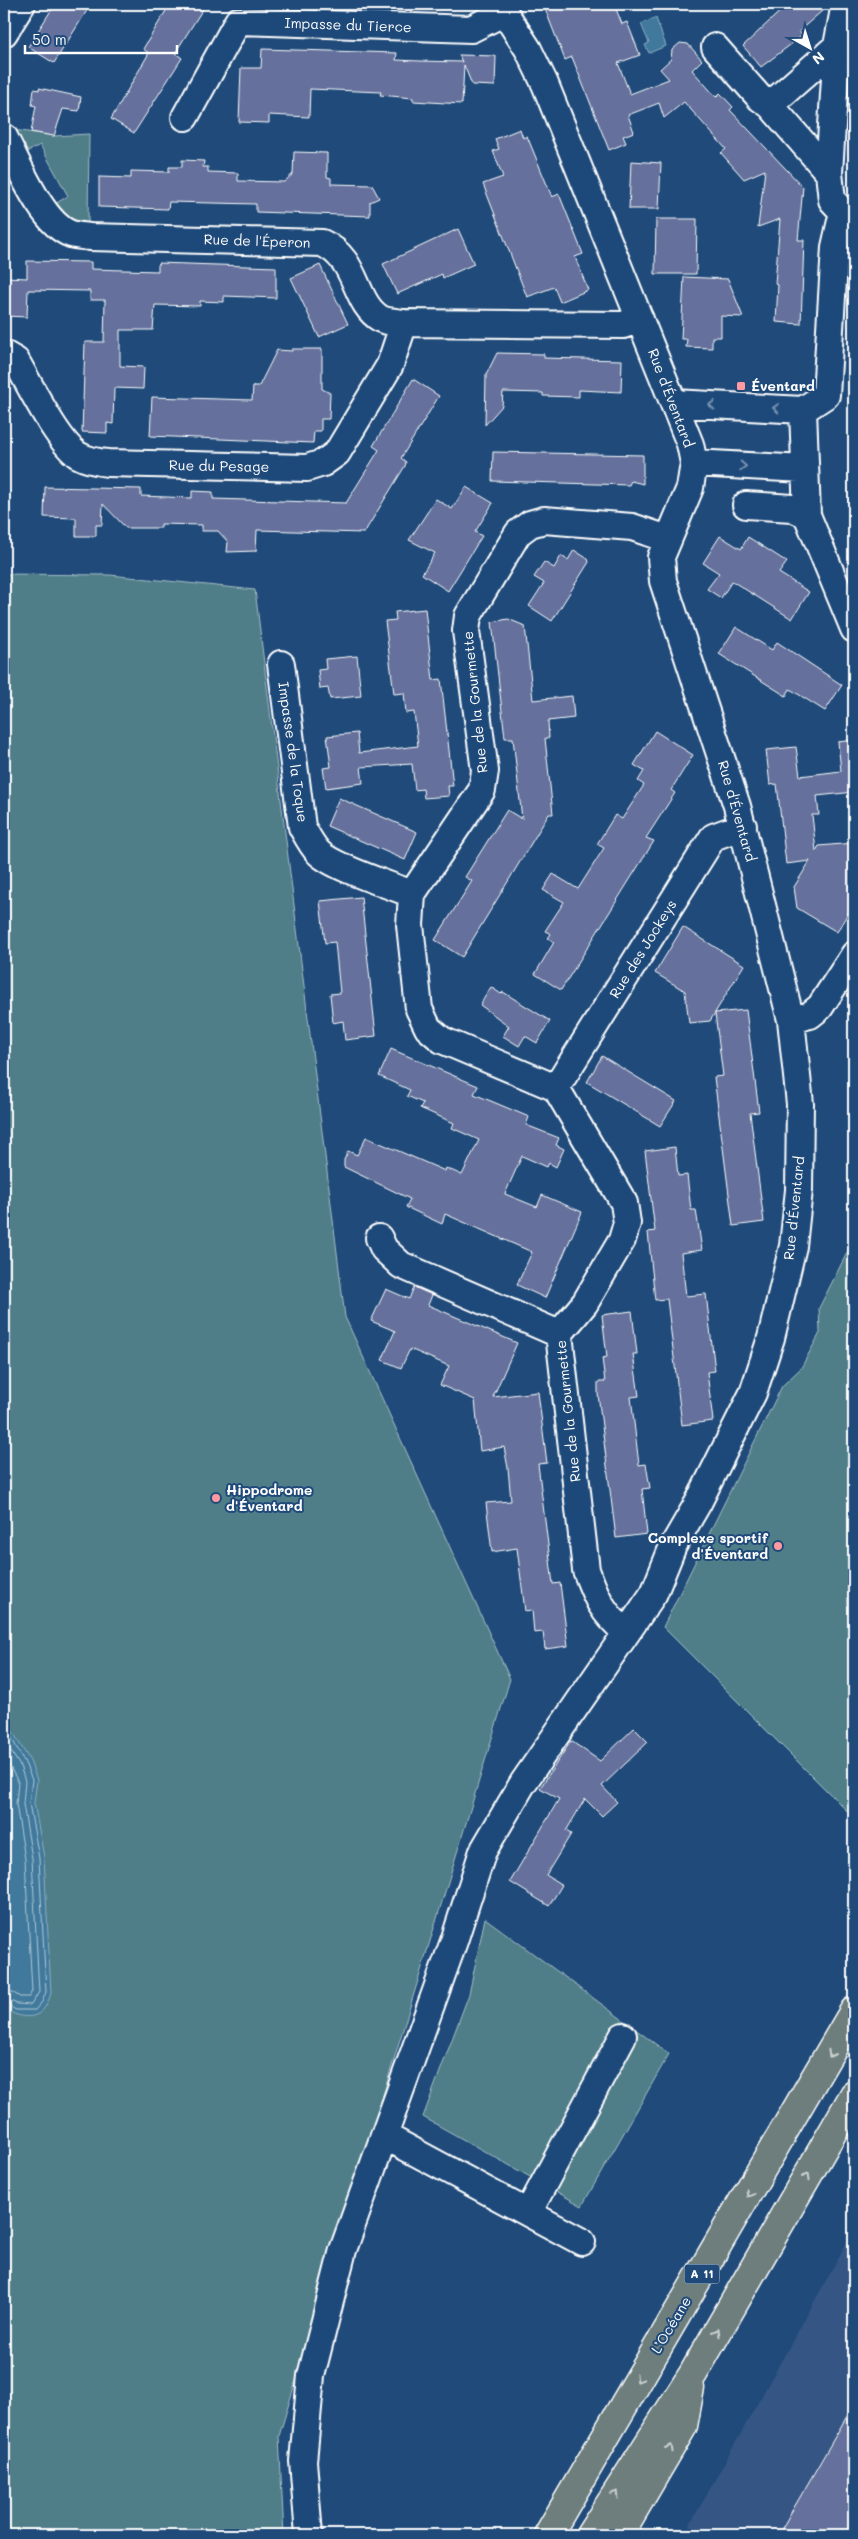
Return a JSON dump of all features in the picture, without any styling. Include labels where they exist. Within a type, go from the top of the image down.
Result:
[{"type":"highway","name":"L’Océane","points":[[548,2535],[854,2011]]},
{"type":"highway","points":[[590,2535],[693,2374],[854,2095]]},
{"type":"highway","points":[[619,2535],[683,2426],[693,2374]]},
{"type":"street","points":[[4,34],[22,4]]},
{"type":"street","points":[[675,403],[803,410],[826,395],[835,247],[849,212],[832,200],[829,173],[837,46],[845,4]]},
{"type":"street","name":"Impasse du Tierce","points":[[185,117],[238,21],[471,29],[502,8]]},
{"type":"street","name":"Rue d'Éventard","points":[[309,2535],[303,2461],[311,2376],[343,2250],[454,1941],[483,1851],[523,1783],[654,1592],[673,1546],[698,1503],[753,1394],[771,1338],[793,1246],[799,1190],[800,1104],[791,1020],[743,826],[663,580],[661,558],[690,488],[694,463],[690,444],[545,84],[528,49],[502,8]]},
{"type":"street","points":[[770,105],[837,46]]},
{"type":"street","points":[[715,47],[760,98],[770,105],[829,173]]},
{"type":"street","name":"Rue de l'Éperon","points":[[4,137],[44,210],[57,224],[70,233],[90,237],[322,243],[334,248],[345,259],[371,312],[383,320],[404,323],[624,325],[640,319]]},
{"type":"street","name":"Rue du Pesage","points":[[4,354],[16,361],[63,441],[80,456],[92,461],[307,468],[323,463],[336,453],[390,365],[404,323]]},
{"type":"street","points":[[803,410],[807,515],[851,613]]},
{"type":"street","points":[[694,463],[804,469]]},
{"type":"street","points":[[746,504],[792,508],[807,515]]},
{"type":"street","name":"Rue de la Gourmette","points":[[412,894],[482,790],[485,771],[466,631],[468,616],[518,533],[530,524],[544,520],[632,526],[668,539]]},
{"type":"street","name":"Impasse de la Toque","points":[[281,664],[302,827],[310,842],[320,854],[337,863],[412,894]]},
{"type":"street","name":"Rue des Jockeys","points":[[556,1088],[713,837],[743,826]]},
{"type":"street","points":[[412,894],[410,926],[419,1009],[428,1028],[442,1040],[556,1088]]},
{"type":"street","points":[[791,1020],[810,1015],[820,1007],[854,955]]},
{"type":"street","name":"Rue de la Gourmette","points":[[556,1088],[624,1203],[627,1223],[622,1240],[585,1304],[559,1334],[586,1570],[598,1603],[614,1622],[626,1632]]},
{"type":"street","points":[[379,1238],[384,1249],[400,1265],[559,1334]]},
{"type":"street","points":[[528,2213],[623,2036]]},
{"type":"street","points":[[385,2136],[582,2242]]},
{"type":"shaded area","points":[[854,2229],[854,2535],[684,2535],[823,2286]]},
{"type":"green space","points":[[14,130],[54,136],[89,134],[88,224],[66,217],[55,204],[68,196],[40,145],[27,152]]},
{"type":"green space","name":"Hippodrome d'Éventard","points":[[4,574],[110,575],[255,590],[345,1317],[510,1679],[279,2436],[284,2535],[4,2535]]},
{"type":"green space","name":"Complexe sportif d'Éventard","points":[[854,1239],[854,1818],[663,1627],[782,1386],[801,1368],[820,1333],[819,1308]]},
{"type":"green space","points":[[485,1918],[669,2054],[582,2206],[423,2117],[469,1994]]},
{"type":"water","points":[[656,18],[666,46],[649,53],[645,45],[649,43],[641,24]]},
{"type":"water","points":[[4,1708],[11,1729],[30,1761],[37,1780],[34,1803],[44,1857],[51,1993],[43,2010],[29,2017],[10,2012],[4,2006]]},
{"type":"building","points":[[55,4],[91,4],[54,63],[28,47]]},
{"type":"building","points":[[170,4],[206,4],[175,53],[182,58],[134,133],[111,119],[149,53],[143,49]]},
{"type":"building","points":[[543,4],[614,4],[622,24],[627,22],[640,55],[618,63],[630,94],[669,79],[660,69],[671,59],[672,50],[680,43],[688,44],[702,60],[692,70],[716,97],[720,93],[733,107],[730,110],[803,187],[798,240],[804,240],[801,324],[776,322],[778,285],[775,284],[780,219],[758,227],[765,170],[744,179],[721,153],[726,149],[684,102],[664,118],[659,103],[628,115],[634,132],[623,136],[626,143],[609,150],[572,57],[565,60]]},
{"type":"building","points":[[788,4],[830,4],[799,31],[802,36],[761,67],[743,46]]},
{"type":"building","points":[[262,49],[397,53],[396,60],[420,61],[462,62],[459,55],[496,56],[495,86],[472,85],[464,65],[462,104],[413,101],[413,98],[380,95],[381,92],[310,89],[309,117],[269,115],[269,123],[239,122],[241,68],[261,68]]},
{"type":"building","points":[[39,88],[81,97],[79,111],[63,109],[54,136],[31,132],[36,106],[32,105],[34,89],[39,90]]},
{"type":"building","points":[[520,129],[523,138],[527,136],[552,197],[559,194],[583,254],[575,257],[588,290],[560,302],[554,287],[527,297],[483,184],[503,177],[493,151],[499,149],[495,139]]},
{"type":"building","points":[[294,152],[327,153],[327,177],[331,178],[331,184],[372,185],[379,198],[370,202],[370,216],[256,212],[256,204],[169,202],[168,209],[99,207],[99,177],[131,178],[131,171],[169,172],[169,167],[182,167],[182,160],[204,161],[203,167],[208,167],[208,172],[238,173],[238,181],[284,182],[293,174]]},
{"type":"building","points":[[631,161],[661,163],[659,209],[629,209]]},
{"type":"building","points":[[656,219],[697,219],[696,274],[655,274]]},
{"type":"building","points":[[458,229],[474,264],[443,278],[442,274],[397,294],[383,264]]},
{"type":"building","points":[[27,261],[91,262],[91,269],[158,271],[158,263],[276,267],[276,298],[224,296],[224,302],[200,301],[200,306],[155,305],[153,330],[120,330],[120,366],[144,367],[143,389],[114,388],[113,424],[107,423],[107,433],[82,432],[85,342],[104,342],[105,300],[90,300],[90,291],[28,290],[27,317],[4,316],[4,277],[27,278]]},
{"type":"building","points":[[320,265],[348,324],[319,337],[291,278]]},
{"type":"building","points":[[684,277],[728,279],[743,317],[721,316],[721,337],[712,337],[712,348],[686,347],[687,339],[681,339]]},
{"type":"building","points":[[292,349],[322,349],[322,389],[330,393],[329,419],[321,419],[321,431],[314,431],[313,443],[150,436],[152,397],[252,400],[253,386],[259,386],[277,350],[292,351]]},
{"type":"building","points":[[497,353],[544,354],[544,358],[622,360],[621,392],[579,390],[579,397],[543,396],[543,393],[503,392],[502,406],[485,425],[486,375]]},
{"type":"building","points":[[413,379],[439,396],[401,458],[406,462],[405,466],[364,533],[257,530],[256,551],[227,552],[228,542],[218,531],[202,531],[202,525],[161,524],[161,528],[126,528],[103,504],[102,525],[96,525],[96,536],[76,536],[76,518],[44,517],[45,487],[141,489],[141,496],[192,498],[192,491],[213,492],[213,499],[346,503],[379,450],[373,446]]},
{"type":"building","points":[[493,452],[643,455],[643,484],[631,481],[629,485],[492,481]]},
{"type":"building","points":[[466,487],[493,503],[475,532],[482,536],[448,591],[422,574],[435,553],[409,540],[436,499],[452,509]]},
{"type":"building","points":[[720,536],[741,549],[748,537],[787,562],[779,573],[809,592],[792,619],[732,581],[721,598],[707,589],[719,573],[703,563]]},
{"type":"building","points":[[574,550],[588,559],[589,562],[552,621],[529,606],[544,583],[534,577],[544,562],[554,568],[561,556],[568,560]]},
{"type":"building","points":[[425,609],[433,680],[441,679],[453,786],[448,786],[449,796],[424,798],[423,789],[415,790],[412,764],[361,767],[363,783],[326,788],[323,768],[331,767],[327,736],[357,733],[359,753],[418,746],[414,712],[406,713],[404,693],[394,694],[385,621],[396,620],[395,612]]},
{"type":"building","points":[[508,619],[525,626],[533,700],[572,696],[574,718],[548,721],[549,738],[545,738],[553,814],[549,814],[462,957],[435,940],[472,881],[465,877],[507,810],[522,819],[513,738],[505,738],[492,622]]},
{"type":"building","points":[[736,627],[772,650],[777,642],[842,685],[825,711],[790,689],[786,696],[719,654]]},
{"type":"building","points":[[357,656],[361,696],[330,699],[328,688],[320,689],[318,670],[326,669],[325,659]]},
{"type":"building","points":[[655,731],[693,755],[671,790],[675,793],[646,838],[654,841],[561,990],[535,974],[554,942],[548,938],[551,934],[545,931],[564,902],[543,890],[553,874],[578,889],[604,848],[597,844],[615,815],[622,819],[644,785],[638,781],[644,771],[634,765]]},
{"type":"building","points":[[854,740],[854,792],[817,796],[819,815],[812,815],[816,851],[819,846],[854,843],[854,903],[837,932],[797,908],[794,887],[810,861],[786,864],[777,784],[770,785],[766,750],[796,747],[800,776],[841,771],[838,742]]},
{"type":"building","points":[[339,798],[417,832],[405,860],[327,826]]},
{"type":"building","points":[[361,897],[376,1036],[345,1040],[343,1021],[333,1023],[330,994],[340,993],[335,942],[325,943],[320,901]]},
{"type":"building","points":[[683,927],[744,965],[710,1021],[689,1023],[685,991],[655,973]]},
{"type":"building","points":[[491,987],[501,994],[503,992],[550,1021],[537,1043],[525,1036],[519,1046],[503,1036],[509,1026],[480,1005]]},
{"type":"building","points":[[746,1010],[759,1112],[750,1113],[764,1222],[733,1226],[714,1077],[723,1076],[715,1013]]},
{"type":"building","points":[[391,1049],[478,1086],[474,1094],[529,1117],[526,1125],[559,1138],[556,1145],[564,1149],[556,1167],[549,1163],[547,1167],[522,1156],[505,1194],[537,1207],[542,1195],[582,1212],[545,1298],[517,1285],[532,1252],[445,1214],[442,1224],[406,1207],[410,1199],[344,1167],[344,1160],[348,1151],[357,1155],[366,1137],[445,1171],[446,1168],[462,1175],[479,1140],[452,1128],[454,1123],[420,1108],[423,1103],[407,1096],[410,1090],[379,1076]]},
{"type":"building","points":[[602,1056],[676,1101],[660,1126],[587,1082]]},
{"type":"building","points":[[675,1147],[678,1176],[687,1175],[691,1210],[696,1210],[702,1250],[681,1253],[686,1296],[706,1294],[715,1371],[707,1372],[713,1421],[682,1425],[667,1299],[655,1300],[648,1232],[655,1231],[645,1151]]},
{"type":"building","points":[[414,1287],[432,1295],[428,1305],[517,1343],[493,1397],[538,1392],[547,1463],[538,1464],[553,1584],[560,1583],[568,1646],[545,1649],[543,1632],[534,1633],[532,1610],[525,1611],[517,1548],[492,1552],[486,1503],[511,1501],[508,1468],[504,1447],[480,1451],[475,1400],[440,1385],[449,1366],[410,1349],[401,1368],[382,1360],[395,1331],[371,1321],[386,1289],[409,1299]]},
{"type":"building","points":[[632,1311],[637,1354],[633,1354],[639,1396],[631,1397],[639,1465],[646,1464],[650,1488],[642,1489],[647,1534],[616,1538],[598,1394],[598,1382],[605,1382],[602,1358],[607,1357],[602,1315]]},
{"type":"building","points":[[634,1728],[648,1742],[602,1786],[617,1802],[602,1816],[585,1799],[566,1831],[571,1834],[546,1875],[562,1885],[549,1906],[510,1882],[559,1799],[540,1788],[571,1741],[600,1761]]},
{"type":"building","points":[[854,2404],[854,2535],[778,2535],[814,2473]]},
{"type":"place","name":"Éventard","points":[[741,386]]},
{"type":"place","name":"Hippodrome d'Éventard","points":[[216,1498]]},
{"type":"place","name":"Complexe sportif d'Éventard","points":[[778,1546]]}]
